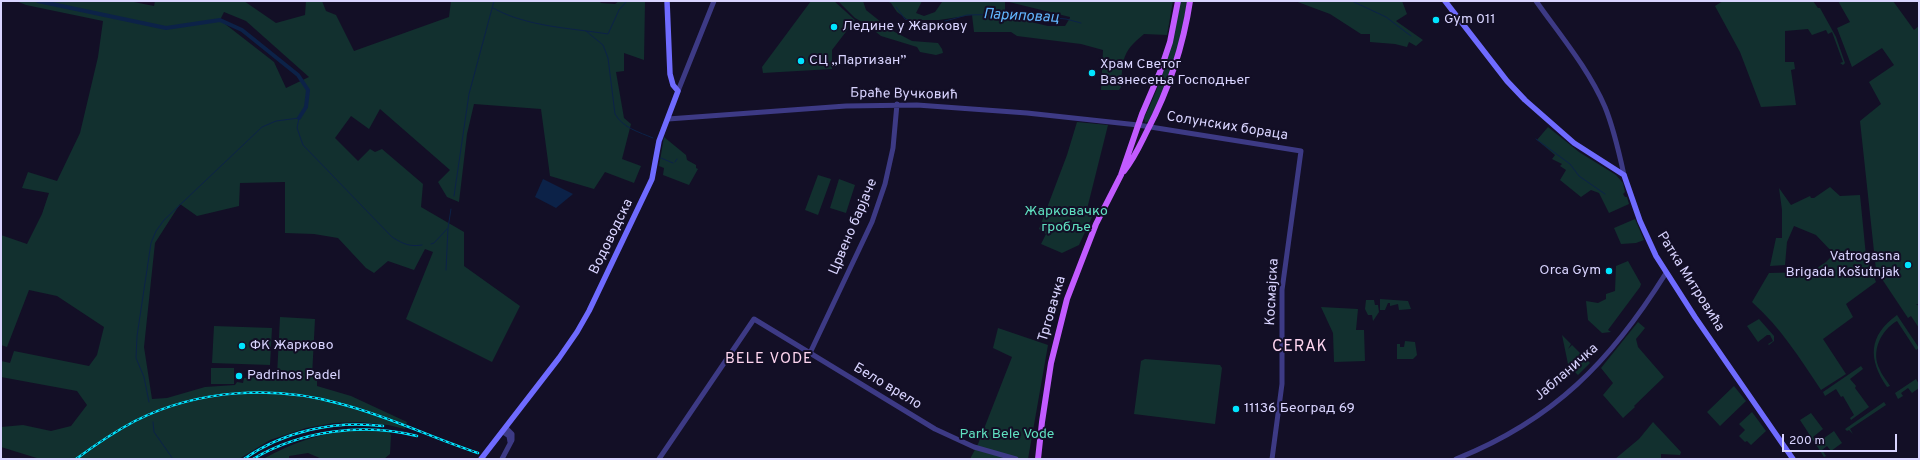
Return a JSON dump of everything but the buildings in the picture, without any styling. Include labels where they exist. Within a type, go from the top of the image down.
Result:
[{"type":"main road","points":[[667,1],[670,74],[673,85],[678,91]]},
{"type":"main road","name":"Трговачка","points":[[1121,175],[1138,125],[1160,72],[1173,26],[1178,1]]},
{"type":"main road","name":"Трговачка","points":[[1038,459],[1051,363],[1061,317],[1100,214],[1121,175],[1134,157],[1175,69],[1186,27],[1190,1]]},
{"type":"main road","points":[[1445,1],[1507,81],[1525,100],[1574,143],[1624,175]]},
{"type":"main road","name":"Водоводска","points":[[481,459],[505,430],[559,358],[589,311],[652,180],[660,141],[678,91]]},
{"type":"main road","name":"Ратка Митровића","points":[[1624,175],[1644,231],[1666,273],[1793,459]]},
{"type":"main road","points":[[1032,459],[1039,448]]},
{"type":"street","name":"Водоводска","points":[[678,91],[714,1]]},
{"type":"street","name":"Ратка Митровића","points":[[1536,1],[1596,89],[1613,130],[1624,175]]},
{"type":"street","name":"Браће Вучковић","points":[[668,119],[846,106],[897,104],[1027,113],[1149,127]]},
{"type":"street","name":"Црвено барјаче","points":[[810,353],[872,222],[886,184],[893,148],[897,104]]},
{"type":"street","name":"Солунских бораца","points":[[1149,127],[1301,151]]},
{"type":"street","name":"Космајска","points":[[1272,459],[1282,384],[1282,290],[1301,151]]},
{"type":"street","name":"Јабланичка","points":[[1456,459],[1492,443],[1518,429],[1575,387],[1597,366],[1628,330],[1666,273]]},
{"type":"street","name":"Бело врело","points":[[659,459],[754,319],[915,418],[941,432],[980,449],[1016,459]]},
{"type":"street","points":[[502,459],[511,443],[512,434],[505,430]]},
{"type":"green space","points":[[16,1],[129,1],[154,6],[155,1],[244,1],[276,23],[305,15],[306,1],[322,1],[326,11],[336,15],[354,51],[449,17],[451,1],[599,1],[601,3],[615,4],[619,1],[645,1],[644,60],[624,53],[624,71],[616,72],[624,118],[631,124],[622,159],[641,166],[634,183],[605,172],[594,189],[550,176],[541,109],[474,104],[467,134],[459,202],[447,197],[438,182],[450,170],[380,109],[369,129],[351,116],[335,138],[358,161],[370,149],[375,152],[382,149],[423,184],[421,207],[464,232],[464,266],[520,306],[492,362],[406,319],[433,252],[425,249],[414,270],[388,261],[374,273],[366,268],[338,238],[314,234],[285,233],[285,182],[240,183],[239,206],[197,216],[180,204],[155,243],[144,347],[152,399],[167,398],[205,387],[235,385],[237,382],[243,383],[244,378],[277,376],[280,317],[315,319],[312,376],[317,376],[317,386],[351,396],[407,422],[405,429],[388,425],[360,422],[334,423],[306,428],[270,440],[239,459],[40,459],[1,447],[1,427],[23,425],[51,431],[71,426],[87,405],[77,391],[1,377],[1,361],[10,363],[14,351],[89,366],[97,355],[104,327],[57,296],[29,290],[7,347],[1,345],[1,235],[27,244],[42,214],[49,193],[22,188],[28,172],[57,181],[80,133],[98,57],[103,21],[26,5]],"holes":[[[224,12],[246,21],[309,77],[286,88],[274,62],[220,20]]]},
{"type":"green space","points":[[811,1],[834,1],[855,20],[832,50],[832,69],[763,73],[762,67]]},
{"type":"green space","points":[[838,1],[863,1],[866,10],[891,30],[912,41],[938,43],[943,53],[936,55],[920,52],[917,47],[881,36],[866,24],[855,18]]},
{"type":"green space","points":[[886,1],[922,1],[916,13],[924,16],[935,12],[942,2],[940,1],[1005,1],[1173,1],[1167,35],[1144,34],[1131,46],[1127,52],[1123,63],[1121,87],[1119,90],[1101,90],[1103,50],[1081,44],[1017,36],[1011,32],[974,32],[972,15],[939,20],[908,20],[897,12],[891,3]],"holes":[[[1005,1],[1070,17],[1065,26],[1048,26],[1005,16]]]},
{"type":"green space","points":[[1180,1],[1187,1],[1183,27],[1171,74],[1149,121],[1145,123],[1144,118],[1162,76]]},
{"type":"green space","points":[[1295,1],[1402,1],[1407,14],[1396,21],[1423,40],[1416,46],[1409,42],[1407,47],[1395,44],[1370,42],[1370,34],[1361,34],[1330,14]]},
{"type":"green space","points":[[1723,1],[1813,1],[1818,8],[1820,8],[1836,37],[1845,63],[1843,65],[1840,63],[1843,62],[1832,32],[1828,34],[1826,30],[1812,35],[1808,29],[1785,31],[1785,62],[1794,62],[1795,69],[1791,70],[1796,105],[1761,107],[1740,52],[1715,6]]},
{"type":"green space","points":[[1838,1],[1893,1],[1914,30],[1919,26],[1919,304],[1916,304],[1919,306],[1919,328],[1911,316],[1908,318],[1876,270],[1860,121],[1881,104],[1869,82],[1894,65],[1882,48],[1852,67],[1837,28],[1850,22]]},
{"type":"green space","name":"Жарковачко гробље","points":[[1077,122],[1108,125],[1087,209],[1093,215],[1079,245],[1062,253],[1041,244],[1046,234],[1039,229],[1067,155]]},
{"type":"green space","points":[[1548,127],[1579,152],[1616,175],[1623,183],[1625,192],[1623,194],[1627,197],[1629,204],[1609,213],[1599,193],[1591,190],[1581,197],[1560,180],[1566,170],[1560,166],[1562,164],[1552,159],[1555,155],[1537,140]]},
{"type":"green space","points":[[664,137],[686,155],[687,160],[696,165],[696,168],[698,169],[689,185],[663,175],[664,168],[659,166]]},
{"type":"green space","points":[[818,175],[831,179],[818,215],[805,210]]},
{"type":"green space","points":[[839,179],[855,185],[846,213],[830,208]]},
{"type":"green space","points":[[1830,187],[1840,196],[1860,195],[1866,256],[1876,282],[1846,304],[1853,317],[1823,339],[1846,374],[1821,390],[1781,333],[1752,302],[1769,273],[1811,272],[1826,262],[1834,254],[1816,235],[1794,226],[1787,242],[1785,265],[1770,266],[1776,238],[1782,238],[1782,210],[1779,188],[1791,205],[1810,196],[1811,198],[1814,198]]},
{"type":"green space","points":[[1635,219],[1644,240],[1636,243],[1621,244],[1614,228]]},
{"type":"green space","points":[[1628,261],[1641,284],[1640,287],[1608,330],[1611,332],[1602,333],[1588,320],[1586,301],[1598,303],[1606,299],[1606,294],[1615,291],[1616,266]]},
{"type":"green space","points":[[1380,299],[1408,301],[1411,309],[1399,310],[1398,304],[1390,306],[1390,303],[1388,303],[1385,310],[1380,310]]},
{"type":"green space","points":[[1366,300],[1374,300],[1375,305],[1378,305],[1379,312],[1373,321],[1372,315],[1368,315],[1365,309]]},
{"type":"green space","points":[[1321,307],[1358,309],[1356,330],[1364,330],[1365,361],[1334,362],[1333,333]]},
{"type":"green space","points":[[1897,315],[1919,348],[1916,350],[1897,321],[1886,330],[1879,342],[1876,356],[1881,372],[1890,386],[1887,387],[1876,367],[1874,348],[1881,331],[1887,323]]},
{"type":"green space","points":[[1759,319],[1774,336],[1774,341],[1769,345],[1768,344],[1773,341],[1770,335],[1767,335],[1758,342],[1747,326]]},
{"type":"green space","points":[[1638,322],[1645,328],[1636,339],[1638,347],[1664,377],[1623,418],[1603,395],[1613,383],[1601,368]]},
{"type":"green space","name":"ФК Жарково","points":[[214,326],[272,328],[270,365],[212,363]]},
{"type":"green space","name":"Park Bele Vode","points":[[998,328],[1048,345],[1028,459],[970,459],[978,444],[1012,357],[993,348]]},
{"type":"green space","points":[[1562,335],[1571,344],[1568,349],[1572,345],[1590,363],[1578,375],[1571,368],[1570,364],[1568,364]]},
{"type":"green space","points":[[1405,341],[1415,342],[1417,355],[1413,359],[1397,359],[1397,344],[1400,344],[1400,347],[1404,347]]},
{"type":"green space","points":[[1145,359],[1220,365],[1222,368],[1215,424],[1134,414],[1141,361]]},
{"type":"green space","points":[[1861,366],[1863,369],[1850,379],[1869,407],[1851,420],[1850,418],[1854,415],[1843,396],[1841,397],[1836,389],[1825,396],[1823,392]]},
{"type":"green space","points":[[211,368],[234,368],[234,384],[211,384]]},
{"type":"green space","points":[[1916,379],[1919,384],[1919,388],[1912,393],[1908,388],[1901,393],[1903,396],[1898,399],[1895,393]]},
{"type":"green space","points":[[1734,386],[1746,401],[1720,426],[1707,412]]},
{"type":"green space","points":[[1884,402],[1886,405],[1850,429],[1853,434],[1849,430],[1847,431],[1845,429]]},
{"type":"green space","points":[[1752,412],[1766,431],[1751,445],[1739,436],[1745,430],[1739,424]]},
{"type":"green space","points":[[1811,413],[1823,429],[1813,437],[1817,443],[1834,431],[1842,443],[1831,451],[1827,446],[1822,450],[1826,456],[1824,457],[1800,420]]},
{"type":"green space","points":[[1653,422],[1681,452],[1680,455],[1661,454],[1661,459],[1615,459],[1639,439]]},
{"type":"green space","points":[[356,430],[389,432],[391,435],[390,454],[384,459],[322,459],[308,453],[289,456],[289,459],[263,459],[296,443],[308,439],[331,433]]},
{"type":"water","points":[[543,179],[573,194],[556,208],[535,197]]},
{"type":"waterway","points":[[38,1],[166,28],[220,20],[242,30],[298,75],[308,90],[306,107],[299,118]]},
{"type":"waterway","points":[[454,196],[469,94],[494,1]]},
{"type":"waterway","points":[[493,8],[506,14],[535,23],[608,34],[619,10],[627,1]]},
{"type":"waterway","name":"Париповац","points":[[1352,1],[1386,17],[1411,36]]},
{"type":"waterway","name":"Париповац","points":[[896,7],[905,19],[914,22],[938,23],[967,15],[1014,14],[1026,18],[1045,17],[1066,19],[1081,23]]},
{"type":"waterway","points":[[586,31],[603,45],[608,58],[615,114],[618,119],[627,126],[653,138]]},
{"type":"waterway","points":[[149,402],[144,377],[136,358],[137,336],[151,243],[156,231],[164,220],[262,127],[276,121],[299,118],[297,128],[303,145],[392,237],[414,246],[422,245]]},
{"type":"waterway","name":"Париповац","points":[[1536,139],[1570,164],[1579,176],[1605,194]]},
{"type":"waterway","points":[[661,158],[673,163]]},
{"type":"waterway","points":[[446,270],[448,228],[451,209]]},
{"type":"waterway","points":[[431,244],[434,243],[447,229]]},
{"type":"waterway","points":[[153,422],[154,432],[173,459]]},
{"type":"railway","points":[[76,459],[97,444],[135,421],[159,410],[184,402],[236,393],[289,394],[341,404],[393,421],[478,453]]},
{"type":"railway","points":[[244,459],[259,449],[276,441],[310,430],[328,426],[383,426]]},
{"type":"railway","points":[[253,459],[271,449],[291,442],[333,432],[376,430],[417,436]]},
{"type":"place","name":"Gym 011","points":[[1436,20]]},
{"type":"place","name":"Ледине у Жаркову","points":[[834,27]]},
{"type":"place","name":"СЦ „Партизан”","points":[[801,61]]},
{"type":"place","name":"Храм Светог Вазнесења Господњег","points":[[1092,73]]},
{"type":"place","name":"Vatrogasna Brigada Košutnjak","points":[[1908,265]]},
{"type":"place","name":"Orca Gym","points":[[1609,271]]},
{"type":"place","name":"ФК Жарково","points":[[242,346]]},
{"type":"place","name":"Padrinos Padel","points":[[239,376]]},
{"type":"place","name":"11136 Београд 69","points":[[1236,409]]},
{"type":"district","name":"CERAK","points":[[1300,348]]},
{"type":"district","name":"BELE VODE","points":[[769,360]]}]
